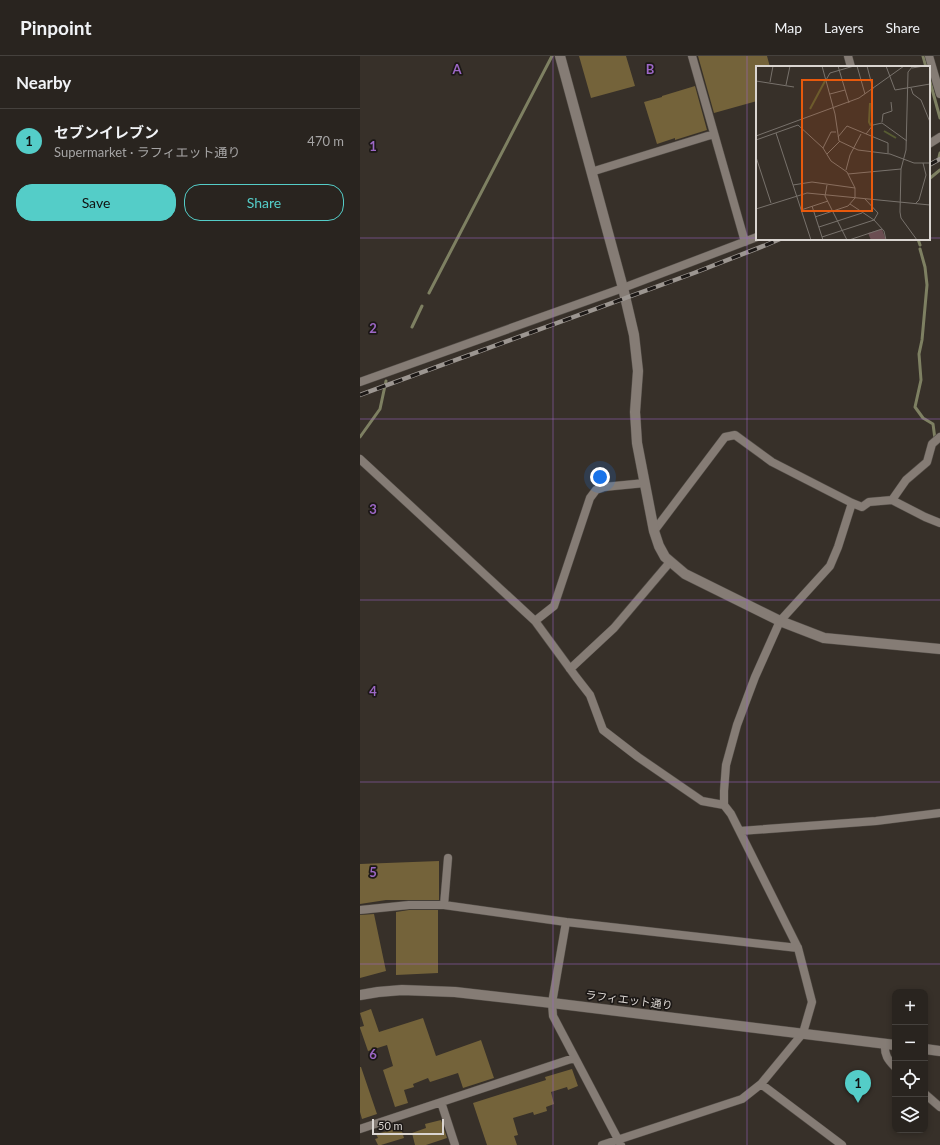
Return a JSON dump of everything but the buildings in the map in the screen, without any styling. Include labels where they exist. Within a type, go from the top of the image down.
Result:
[{"type":"street","points":[[560,56],[623,288],[634,334],[638,371],[635,412],[637,443],[654,531],[659,546],[665,557],[685,574],[780,622],[824,638],[940,649]]},
{"type":"street","points":[[692,56],[745,242]]},
{"type":"street","points":[[848,56],[851,66]]},
{"type":"street","points":[[929,56],[940,94]]},
{"type":"street","points":[[591,172],[714,134]]},
{"type":"street","points":[[930,143],[940,137]]},
{"type":"street","points":[[360,382],[623,288],[756,237]]},
{"type":"street","points":[[654,531],[725,436],[735,435],[772,462],[852,503],[862,507],[869,502],[892,500],[940,523]]},
{"type":"street","points":[[892,500],[906,480],[927,462],[932,444],[940,438]]},
{"type":"street","points":[[360,459],[534,621],[590,695],[603,730],[638,757],[702,801],[724,805]]},
{"type":"street","points":[[534,621],[554,606],[590,498],[596,490],[604,487],[645,483]]},
{"type":"street","points":[[602,1145],[620,1142],[742,1099],[761,1084],[803,1034],[812,1002],[798,948],[740,831],[731,814],[724,805],[726,765],[737,725],[755,677],[780,622],[830,566],[838,547],[852,503]]},
{"type":"street","points":[[570,669],[614,628],[670,562]]},
{"type":"street","points":[[740,831],[876,821],[940,813]]},
{"type":"street","points":[[444,905],[448,858]]},
{"type":"street","points":[[360,910],[409,905],[444,905],[566,922],[798,948]]},
{"type":"street","points":[[566,922],[552,1002],[552,1016],[620,1142]]},
{"type":"street","name":"ラフィエット通り","points":[[360,995],[402,990],[455,992],[552,1002],[890,1045]]},
{"type":"street","points":[[890,1045],[885,1051],[887,1058],[892,1064]]},
{"type":"street","points":[[928,1049],[940,1051]]},
{"type":"street","points":[[360,1129],[574,1058]]},
{"type":"street","points":[[761,1084],[842,1145]]},
{"type":"street","points":[[928,1097],[940,1107]]},
{"type":"street","points":[[440,1102],[455,1145]]},
{"type":"waterway","points":[[429,293],[552,56]]},
{"type":"waterway","points":[[923,56],[926,66]]},
{"type":"waterway","points":[[930,82],[940,118]]},
{"type":"waterway","points":[[939,157],[940,153]]},
{"type":"waterway","points":[[930,178],[940,170]]},
{"type":"waterway","points":[[918,240],[920,245]]},
{"type":"waterway","points":[[920,249],[925,267],[927,285],[922,340],[919,354],[921,380],[915,407],[923,418],[933,424],[935,439]]},
{"type":"waterway","points":[[412,327],[422,306]]},
{"type":"waterway","points":[[360,437],[380,409],[386,381]]},
{"type":"railway","points":[[930,164],[940,159]]},
{"type":"railway","points":[[360,395],[694,273],[778,240]]},
{"type":"place","name":"セブンイレブン","points":[[858,1103]]}]
